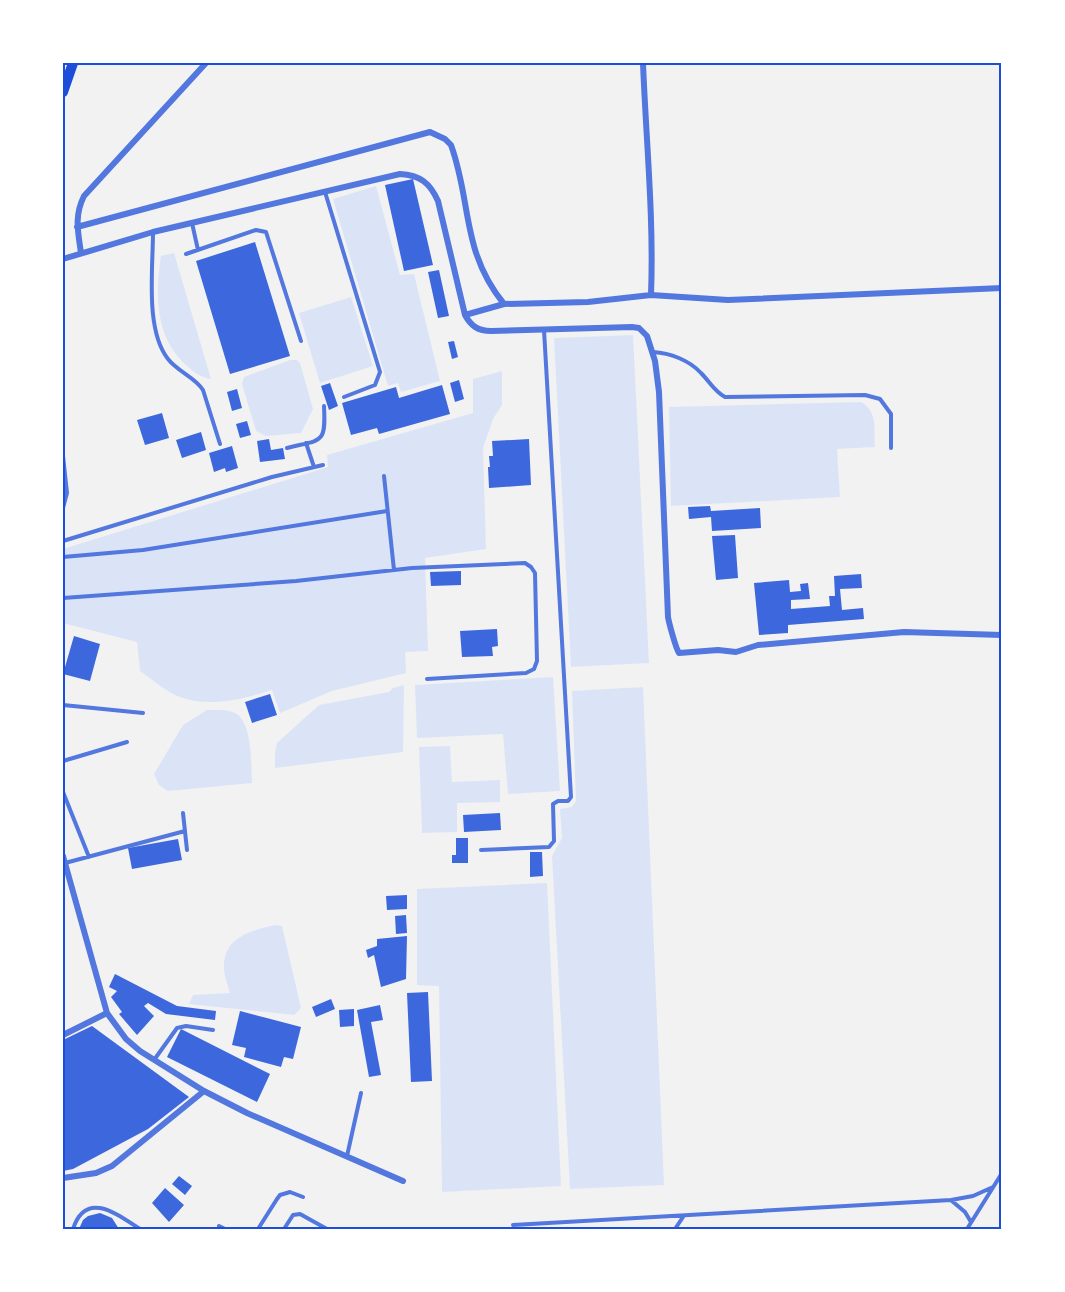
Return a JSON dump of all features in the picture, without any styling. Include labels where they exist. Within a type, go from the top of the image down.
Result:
[{"type":"main road","points":[[63,92],[73,63]]},
{"type":"street","points":[[81,253],[77,227],[78,207],[84,196],[206,63]]},
{"type":"street","points":[[644,63],[646,150],[653,249],[651,295]]},
{"type":"street","points":[[77,227],[430,132],[446,139],[451,145],[474,249],[485,279],[504,304]]},
{"type":"street","points":[[65,257],[153,232],[324,190],[400,174],[413,175],[424,180],[433,189],[438,201],[465,315],[472,326],[484,331],[635,327],[645,333],[652,352],[662,420],[668,617],[675,635],[676,650],[679,653],[718,650],[736,652],[758,645],[904,632],[1002,635]]},
{"type":"street","points":[[465,315],[504,304],[588,302],[651,295],[728,300],[1002,288]]},
{"type":"street","points":[[63,856],[107,1013],[126,1039],[204,1092],[403,1181]]},
{"type":"street","points":[[63,1035],[107,1013]]},
{"type":"street","points":[[63,1178],[96,1173],[112,1166],[204,1092]]},
{"type":"lane","points":[[324,190],[380,372],[378,381],[372,387],[344,397]]},
{"type":"lane","points":[[192,223],[198,250]]},
{"type":"lane","points":[[186,254],[256,230],[266,232],[301,341]]},
{"type":"lane","points":[[153,232],[153,317],[156,336],[169,361],[183,374],[198,383],[203,390],[220,444]]},
{"type":"lane","points":[[481,850],[549,847],[554,841],[553,804],[558,801],[568,801],[571,797],[544,329]]},
{"type":"lane","points":[[652,352],[670,354],[700,371],[716,392],[725,397],[866,395],[880,399],[891,414],[891,448]]},
{"type":"lane","points":[[287,448],[321,438],[325,432],[324,406]]},
{"type":"lane","points":[[306,443],[314,467]]},
{"type":"lane","points":[[63,456],[67,493],[63,508]]},
{"type":"lane","points":[[63,541],[264,479],[323,465]]},
{"type":"lane","points":[[384,476],[394,570]]},
{"type":"lane","points":[[63,557],[143,550],[387,511]]},
{"type":"lane","points":[[63,598],[296,582],[394,570],[525,563],[533,569],[537,661],[534,669],[526,674],[427,679]]},
{"type":"lane","points":[[63,705],[143,713]]},
{"type":"lane","points":[[63,761],[127,742]]},
{"type":"lane","points":[[63,792],[89,857]]},
{"type":"lane","points":[[183,813],[187,850]]},
{"type":"lane","points":[[65,863],[185,831]]},
{"type":"lane","points":[[154,1060],[180,1026],[213,1030]]},
{"type":"lane","points":[[347,1156],[361,1093]]},
{"type":"lane","points":[[967,1229],[1002,1173]]},
{"type":"lane","points":[[513,1225],[951,1200],[973,1196],[993,1187]]},
{"type":"lane","points":[[258,1229],[280,1195],[290,1192],[303,1197]]},
{"type":"lane","points":[[951,1200],[965,1212],[971,1222]]},
{"type":"lane","points":[[73,1229],[81,1214],[94,1208],[108,1209],[140,1229]]},
{"type":"lane","points":[[284,1229],[293,1215],[300,1214],[327,1229]]},
{"type":"lane","points":[[675,1229],[683,1217]]},
{"type":"lane","points":[[129,1229],[132,1224]]},
{"type":"lane","points":[[219,1226],[225,1229]]},
{"type":"shaded area","points":[[376,186],[400,275],[414,274],[440,381],[401,392],[398,383],[388,386],[333,199]]},
{"type":"shaded area","points":[[174,253],[211,379],[198,374],[176,355],[163,329],[158,301],[161,256]]},
{"type":"shaded area","points":[[351,297],[373,366],[320,383],[299,313]]},
{"type":"shaded area","points":[[633,335],[649,663],[571,667],[554,338]]},
{"type":"shaded area","points":[[290,360],[297,360],[300,363],[313,409],[301,433],[266,436],[256,431],[242,384],[244,377]]},
{"type":"shaded area","points":[[502,371],[502,405],[493,419],[483,448],[486,549],[425,558],[428,651],[405,652],[406,673],[332,691],[280,713],[272,690],[226,701],[203,702],[180,697],[140,671],[137,642],[63,623],[63,549],[328,467],[327,455],[473,413],[473,379]]},
{"type":"shaded area","points":[[861,402],[873,416],[875,447],[837,449],[840,497],[671,506],[669,407]]},
{"type":"shaded area","points":[[553,677],[560,791],[508,794],[503,734],[417,738],[415,685]]},
{"type":"shaded area","points":[[404,685],[403,752],[275,768],[277,743],[319,705],[389,692],[393,688]]},
{"type":"shaded area","points":[[643,687],[664,1185],[570,1189],[552,856],[562,838],[560,809],[572,807],[576,801],[572,691]]},
{"type":"shaded area","points":[[207,710],[229,711],[241,718],[250,745],[252,783],[168,791],[159,785],[154,774],[183,725]]},
{"type":"shaded area","points":[[450,746],[452,782],[500,780],[500,802],[457,803],[457,832],[422,833],[419,747]]},
{"type":"shaded area","points":[[547,883],[561,1186],[442,1192],[439,986],[417,985],[417,889]]},
{"type":"shaded area","points":[[275,925],[282,926],[301,1008],[294,1015],[189,1004],[193,995],[230,993],[224,970],[227,950],[232,943],[247,933]]},
{"type":"building","points":[[413,179],[433,265],[404,271],[385,185]]},
{"type":"building","points":[[255,242],[290,356],[230,374],[196,261]]},
{"type":"building","points":[[439,270],[449,316],[438,318],[428,272]]},
{"type":"building","points":[[454,341],[458,357],[452,359],[448,342]]},
{"type":"building","points":[[459,380],[464,399],[455,402],[450,383]]},
{"type":"building","points":[[330,383],[338,406],[329,410],[321,386]]},
{"type":"building","points":[[442,385],[450,414],[379,434],[377,428],[351,435],[342,403],[396,387],[399,398]]},
{"type":"building","points":[[237,389],[242,408],[232,411],[227,392]]},
{"type":"building","points":[[162,413],[169,438],[145,445],[137,420]]},
{"type":"building","points":[[247,421],[251,435],[240,438],[236,424]]},
{"type":"building","points":[[201,432],[206,450],[182,458],[176,440]]},
{"type":"building","points":[[269,439],[271,450],[283,448],[285,459],[260,462],[257,441]]},
{"type":"building","points":[[529,439],[531,485],[489,488],[488,467],[490,467],[489,456],[493,456],[492,441]]},
{"type":"building","points":[[232,446],[238,468],[226,472],[225,468],[214,472],[209,453]]},
{"type":"building","points":[[710,506],[711,511],[760,508],[761,528],[712,531],[711,517],[689,519],[688,507]]},
{"type":"building","points":[[735,535],[738,578],[716,580],[712,536]]},
{"type":"building","points":[[461,571],[461,585],[431,586],[430,572]]},
{"type":"building","points":[[861,574],[862,588],[840,589],[842,610],[863,608],[864,619],[788,625],[788,633],[759,635],[754,583],[789,580],[790,592],[801,591],[800,584],[808,583],[810,599],[791,600],[791,609],[830,606],[829,596],[835,596],[834,576]]},
{"type":"building","points":[[497,629],[498,646],[492,647],[493,656],[462,657],[460,631]]},
{"type":"building","points":[[74,636],[100,644],[90,681],[63,674]]},
{"type":"building","points":[[270,694],[277,715],[252,723],[245,702]]},
{"type":"building","points":[[500,813],[501,830],[464,832],[463,815]]},
{"type":"building","points":[[456,838],[468,838],[468,863],[452,863],[452,855],[456,855]]},
{"type":"building","points":[[178,839],[182,860],[132,869],[128,848]]},
{"type":"building","points":[[530,852],[542,852],[543,876],[530,877]]},
{"type":"building","points":[[407,895],[407,909],[387,910],[386,896]]},
{"type":"building","points":[[406,915],[407,933],[396,934],[395,916]]},
{"type":"building","points":[[407,936],[406,979],[381,987],[374,955],[368,958],[366,950],[377,946],[377,939]]},
{"type":"building","points":[[115,974],[177,1006],[216,1011],[215,1020],[166,1014],[148,1003],[144,1006],[154,1016],[137,1035],[119,1014],[122,1012],[111,997],[117,991],[109,987]]},
{"type":"building","points":[[428,992],[432,1081],[411,1082],[407,993]]},
{"type":"building","points":[[331,999],[335,1009],[316,1017],[312,1007]]},
{"type":"building","points":[[380,1005],[383,1020],[371,1022],[381,1075],[369,1077],[357,1010]]},
{"type":"building","points":[[354,1009],[354,1026],[340,1027],[339,1010]]},
{"type":"building","points":[[240,1011],[301,1027],[293,1059],[284,1057],[281,1067],[244,1057],[246,1048],[232,1045]]},
{"type":"building","points":[[92,1026],[189,1097],[148,1129],[73,1169],[63,1171],[63,1040]]},
{"type":"building","points":[[181,1029],[270,1074],[257,1102],[167,1057]]},
{"type":"building","points":[[179,1176],[192,1186],[185,1195],[172,1184]]},
{"type":"building","points":[[165,1188],[184,1205],[169,1222],[152,1203]]},
{"type":"building","points":[[100,1213],[112,1218],[119,1229],[79,1229],[83,1220],[88,1216]]}]
